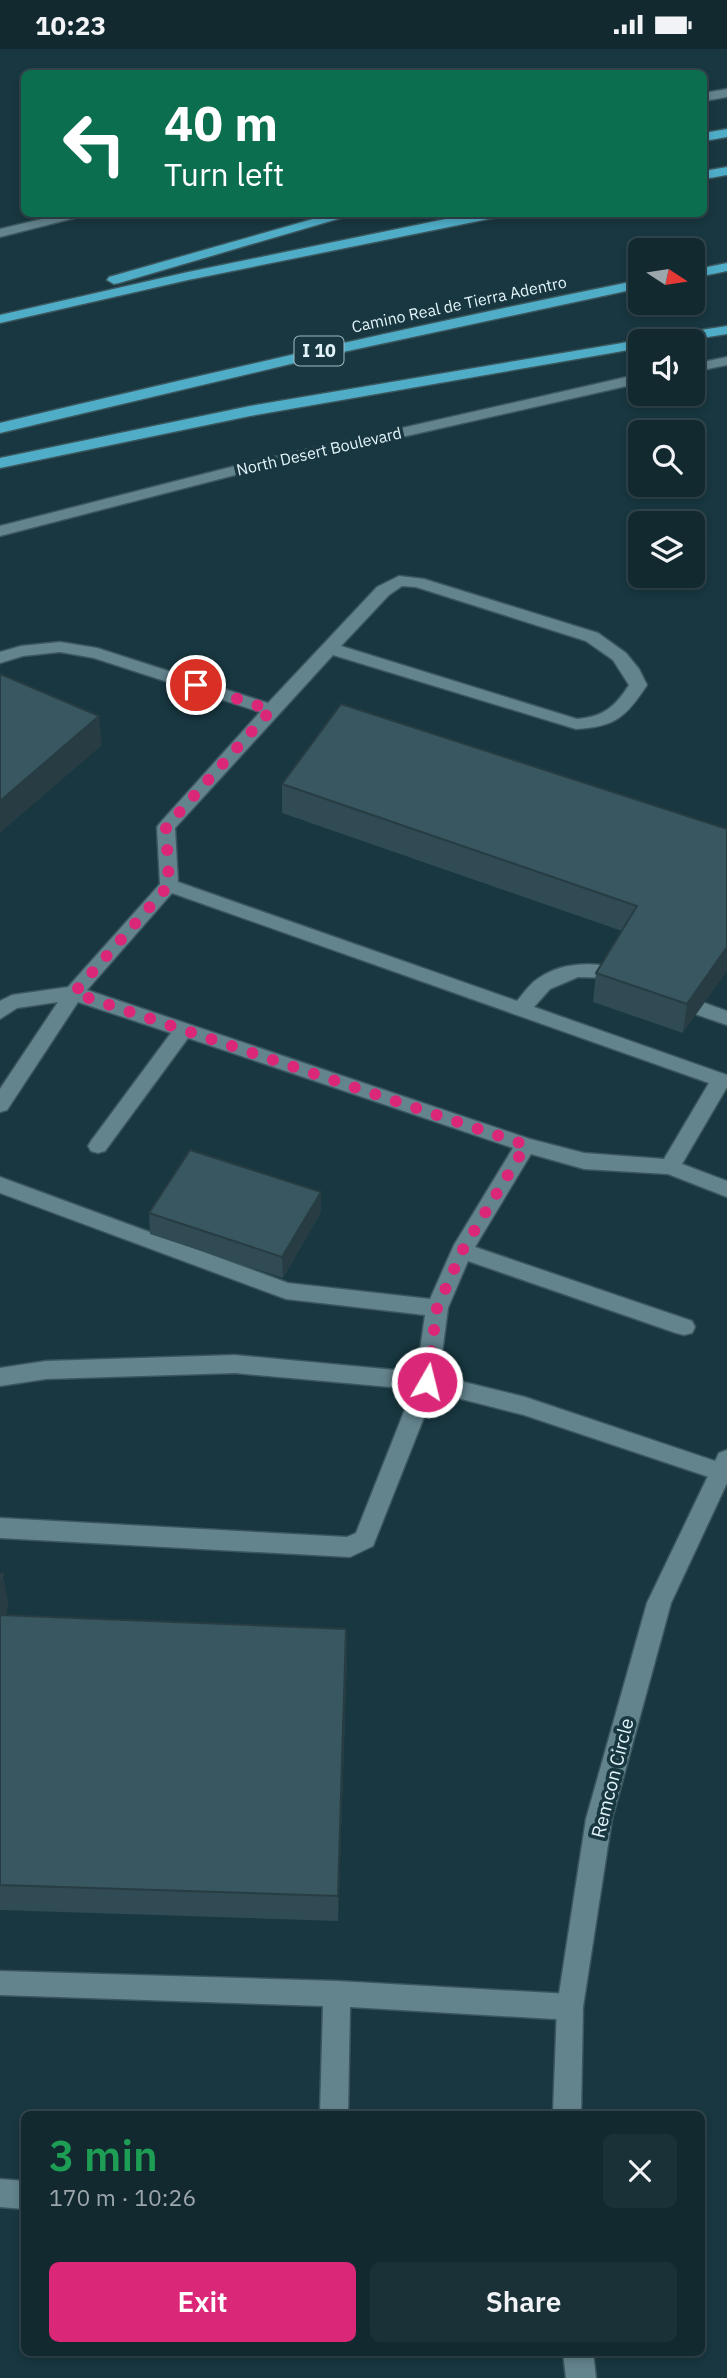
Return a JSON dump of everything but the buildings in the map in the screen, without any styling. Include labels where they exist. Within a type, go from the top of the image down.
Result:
[{"type":"highway","points":[[707,137],[727,132]]},
{"type":"highway","points":[[707,174],[727,171]]},
{"type":"highway","points":[[0,312],[337,217]]},
{"type":"highway","points":[[0,319],[479,217]]},
{"type":"highway","points":[[705,272],[727,267]]},
{"type":"highway","name":"Camino Real de Tierra Adentro","points":[[0,428],[245,368],[628,287]]},
{"type":"highway","points":[[705,333],[727,330]]},
{"type":"highway","points":[[0,463],[250,411],[628,346]]},
{"type":"main road","points":[[707,96],[727,93]]},
{"type":"main road","points":[[0,233],[70,217]]},
{"type":"main road","points":[[705,366],[727,361]]},
{"type":"main road","name":"North Desert Boulevard","points":[[0,531],[393,433],[628,382]]},
{"type":"main road","points":[[0,1105],[74,993],[169,885],[166,827],[271,710],[329,648],[383,591],[399,581],[418,582],[601,641],[610,645],[635,677],[638,685],[621,712],[611,718],[576,724],[329,648]]},
{"type":"main road","points":[[0,658],[21,651],[60,647],[97,653],[271,710]]},
{"type":"main road","points":[[169,885],[724,1076],[670,1167]]},
{"type":"main road","points":[[522,1008],[543,984],[576,970],[609,973]]},
{"type":"main road","points":[[0,1012],[12,1002],[74,993],[183,1032],[526,1145],[584,1161],[670,1167],[727,1189]]},
{"type":"main road","points":[[702,1009],[727,1018]]},
{"type":"main road","points":[[98,1146],[183,1032]]},
{"type":"main road","points":[[0,1528],[350,1547],[365,1539],[427,1382],[437,1308],[462,1251],[526,1145]]},
{"type":"main road","points":[[0,1185],[286,1291],[437,1308]]},
{"type":"main road","points":[[462,1251],[684,1327]]},
{"type":"main road","points":[[0,1377],[46,1370],[235,1364],[427,1382],[525,1406],[725,1468]]},
{"type":"main road","name":"Remcon Circle","points":[[567,2111],[570,2007],[600,1819],[659,1603],[725,1468]]},
{"type":"main road","points":[[0,1983],[337,1994],[570,2007]]},
{"type":"main road","points":[[334,2111],[337,1994]]},
{"type":"main road","points":[[0,2193],[21,2195]]},
{"type":"main road","points":[[578,2356],[581,2378]]},
{"type":"route","points":[[196,685],[271,710],[166,827],[169,885],[74,993],[183,1032],[526,1145],[462,1251],[437,1308],[427,1382]]}]
